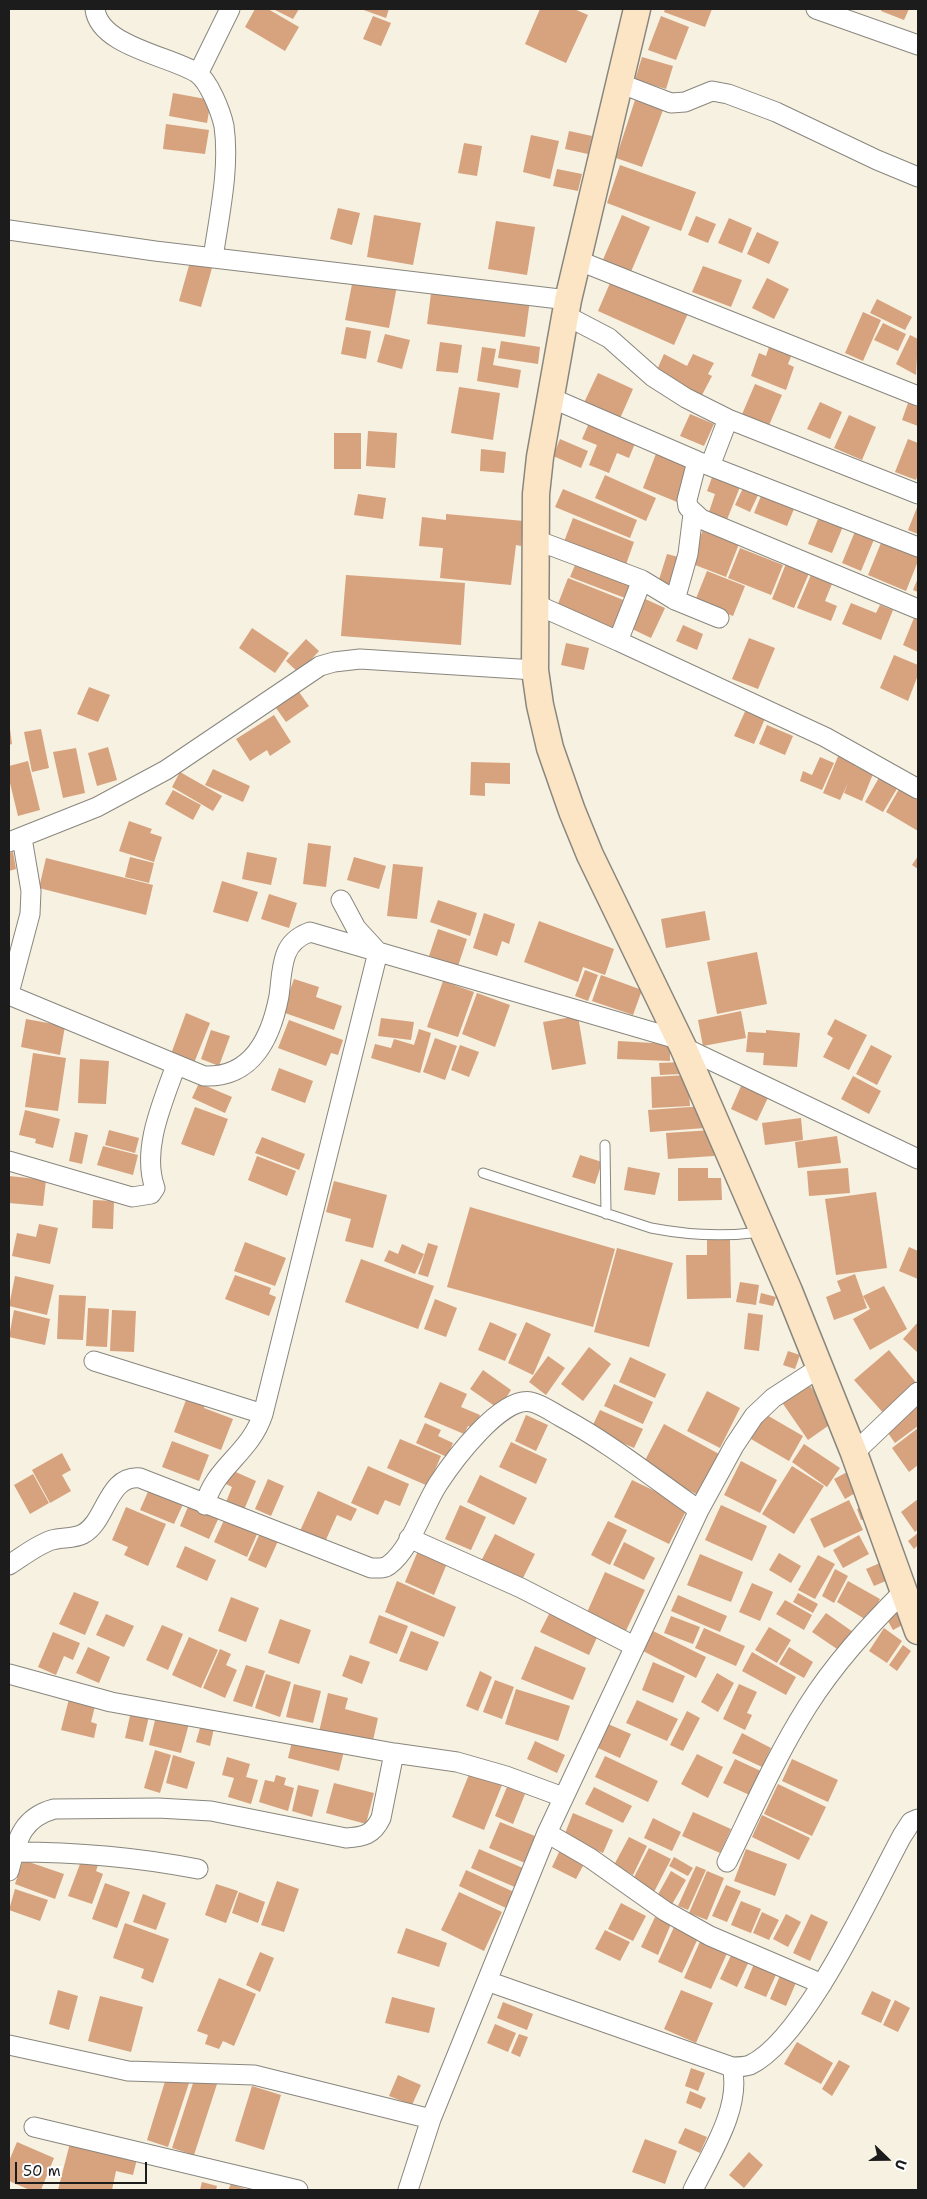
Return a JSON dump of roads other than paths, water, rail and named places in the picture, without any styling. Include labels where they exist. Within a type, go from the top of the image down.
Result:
[{"type":"street","points":[[95,9],[99,22],[116,37],[149,54],[198,74],[213,94],[224,125],[225,169],[213,258]]},
{"type":"street","points":[[198,74],[230,9]]},
{"type":"street","points":[[637,9],[567,308],[549,397],[536,494],[535,670],[540,705],[550,748],[590,856],[680,1043],[763,1232],[854,1452],[918,1631]]},
{"type":"street","points":[[816,9],[918,45]]},
{"type":"street","points":[[619,83],[671,103],[685,102],[712,91],[728,94],[776,112],[877,160],[918,177]]},
{"type":"street","points":[[9,230],[567,308],[609,338],[666,386],[728,419],[918,494]]},
{"type":"street","points":[[578,260],[918,396]]},
{"type":"street","points":[[549,397],[704,463],[918,547]]},
{"type":"street","points":[[728,419],[704,463],[687,500],[688,507],[694,514],[718,527],[918,609]]},
{"type":"street","points":[[675,600],[688,554],[694,514]]},
{"type":"street","points":[[536,540],[642,580],[675,600],[719,618]]},
{"type":"street","points":[[618,641],[642,580]]},
{"type":"street","points":[[535,604],[825,737],[918,789]]},
{"type":"street","points":[[535,670],[360,659],[334,662],[320,666],[166,770],[97,807],[15,840],[31,890],[30,914],[9,994],[204,1076],[222,1077],[239,1070],[252,1058],[264,1041],[272,1021],[286,953],[299,936],[310,932],[680,1043],[918,1159]]},
{"type":"street","points":[[342,900],[356,928],[378,952]]},
{"type":"street","points":[[205,1505],[213,1482],[251,1440],[263,1414],[378,952]]},
{"type":"street","points":[[9,1161],[132,1197],[150,1194],[155,1188],[150,1166],[154,1138],[162,1105],[176,1065]]},
{"type":"street","points":[[94,1360],[263,1414]]},
{"type":"street","points":[[408,2190],[431,2119],[547,1832],[699,1510],[734,1446],[754,1416],[773,1398],[819,1368]]},
{"type":"street","points":[[854,1452],[918,1392]]},
{"type":"street","points":[[9,1565],[52,1540],[72,1538],[83,1534],[98,1521],[116,1488],[123,1480],[131,1477],[140,1478],[205,1505],[371,1568],[382,1569],[400,1554],[438,1485],[460,1455],[497,1415],[513,1403],[526,1402],[540,1405],[578,1426],[699,1510]]},
{"type":"street","points":[[409,1538],[521,1588],[634,1646]]},
{"type":"street","points":[[727,1862],[807,1708],[837,1664],[871,1623],[904,1591]]},
{"type":"street","points":[[9,1674],[111,1702],[394,1753],[457,1762],[506,1776],[563,1797]]},
{"type":"street","points":[[9,1871],[14,1852],[27,1824],[41,1812],[54,1809],[88,1807],[211,1812],[346,1838],[362,1838],[376,1828],[381,1818],[394,1753]]},
{"type":"street","points":[[487,1981],[732,2067],[752,2064],[771,2049],[805,2010],[822,1984],[902,1836],[912,1822],[918,1819]]},
{"type":"street","points":[[547,1832],[590,1858],[665,1911],[710,1936],[822,1984]]},
{"type":"street","points":[[14,1852],[61,1852],[139,1858],[198,1868]]},
{"type":"street","points":[[9,2045],[128,2071],[254,2075],[431,2119]]},
{"type":"street","points":[[693,2190],[732,2106],[735,2080],[732,2067]]},
{"type":"street","points":[[34,2127],[298,2190]]},
{"type":"lane","points":[[605,1145],[606,1214]]},
{"type":"lane","points":[[483,1173],[606,1214],[677,1234],[737,1235],[763,1232]]}]
